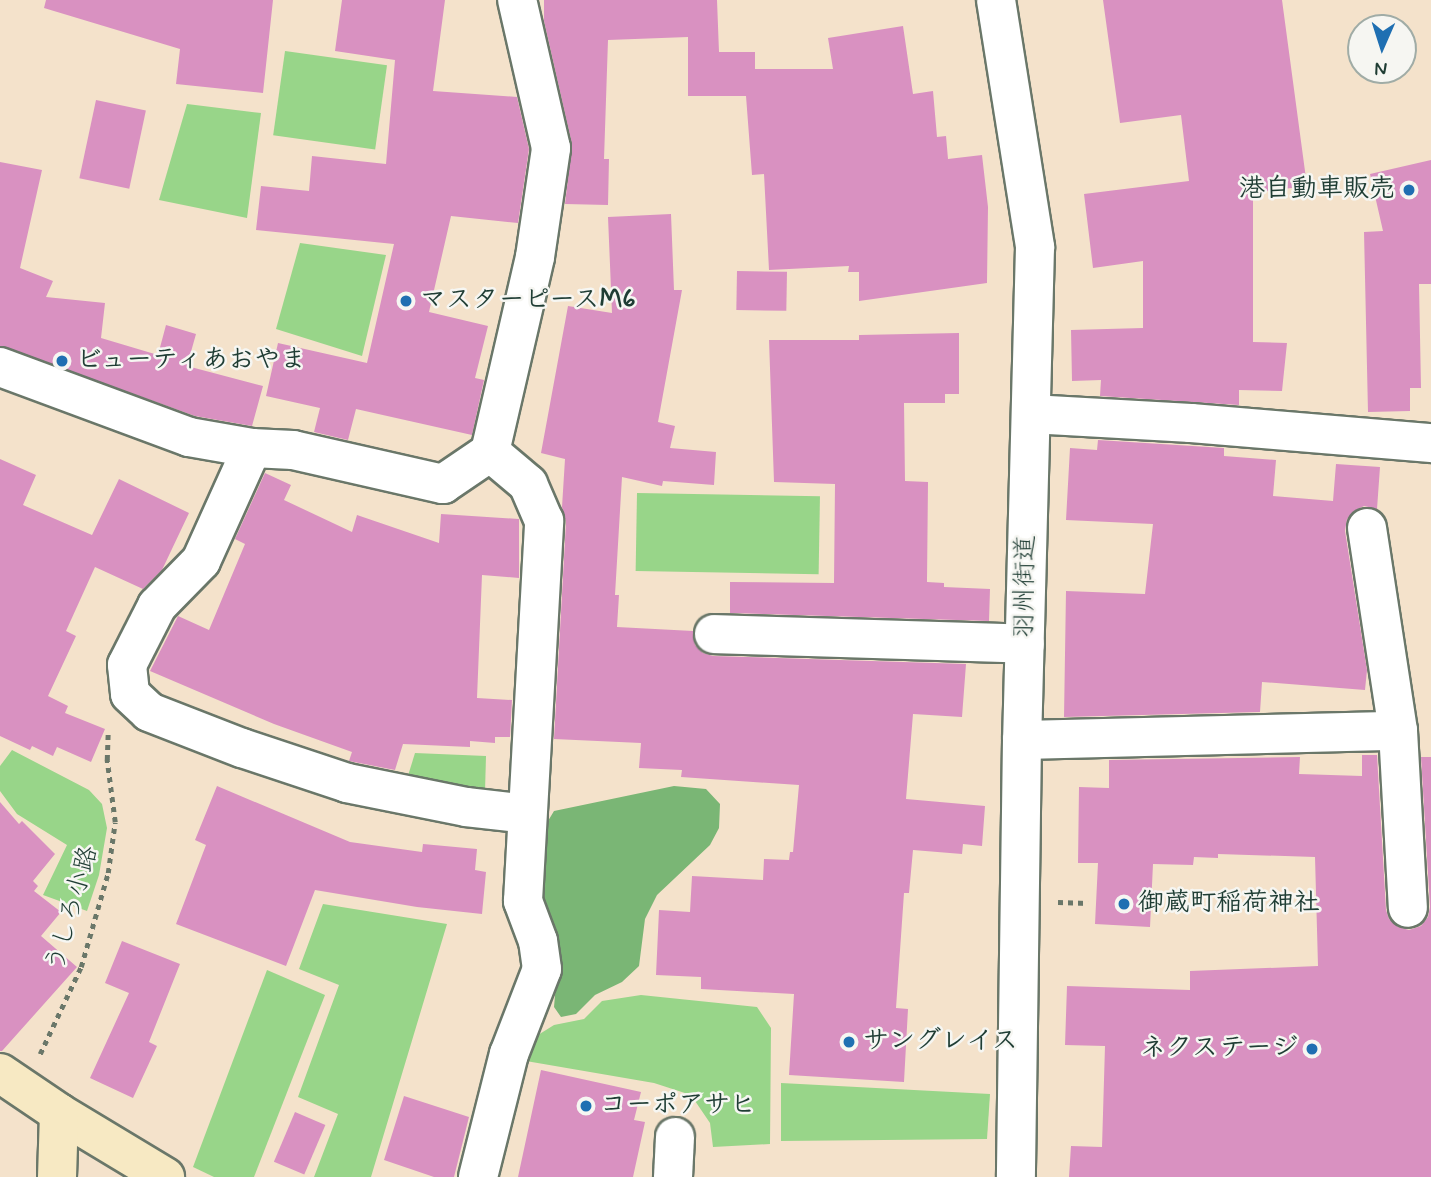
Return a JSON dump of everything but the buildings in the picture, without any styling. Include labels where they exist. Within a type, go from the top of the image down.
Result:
[{"type":"street","points":[[0,367],[189,437],[252,448],[293,450],[443,484],[490,452],[535,257],[551,148],[517,0]]},
{"type":"street","name":"羽州街道","points":[[996,0],[1035,247],[1022,740],[1016,1177]]},
{"type":"street","points":[[1031,414],[1191,423],[1431,443]]},
{"type":"street","points":[[252,448],[201,561],[157,606],[133,653],[127,666],[130,694],[149,712],[242,748],[347,783],[466,807],[527,814]]},
{"type":"street","points":[[478,1177],[509,1054],[542,969],[538,941],[523,901],[544,521],[528,484],[490,452]]},
{"type":"street","points":[[1367,528],[1398,732],[1408,908]]},
{"type":"street","points":[[714,634],[1025,644]]},
{"type":"street","points":[[1022,740],[1398,732]]},
{"type":"street","points":[[12,1082],[59,1114],[165,1177]]},
{"type":"street","points":[[57,1177],[59,1114]]},
{"type":"street","points":[[673,1177],[675,1137]]},
{"type":"path","name":"うしろ小路","points":[[12,1082],[81,967],[108,873],[115,822],[107,760],[108,724],[130,694]]},
{"type":"green space","points":[[285,51],[387,65],[375,150],[273,135]]},
{"type":"green space","points":[[187,104],[261,113],[247,218],[159,200]]},
{"type":"green space","points":[[300,243],[386,255],[362,356],[276,329]]},
{"type":"green space","points":[[637,493],[820,496],[819,574],[636,571]]},
{"type":"green space","points":[[12,750],[89,790],[102,804],[107,828],[99,875],[87,911],[43,895],[67,845],[17,814],[0,791],[0,766]]},
{"type":"green space","points":[[415,753],[486,756],[485,792],[407,779]]},
{"type":"green space","points":[[674,786],[706,789],[720,804],[719,828],[710,845],[657,895],[645,919],[639,966],[622,982],[595,995],[576,1014],[561,1017],[554,1007],[557,972],[534,888],[545,826],[554,811]]},
{"type":"green space","points":[[323,904],[447,924],[371,1177],[314,1177],[338,1114],[298,1097],[339,985],[299,969]]},
{"type":"green space","points":[[267,970],[325,995],[254,1177],[214,1177],[193,1167]]},
{"type":"green space","points":[[641,995],[757,1007],[771,1028],[770,1144],[713,1147],[710,1123],[691,1095],[654,1083],[526,1061],[538,1035],[554,1025],[584,1019],[602,1001]]},
{"type":"green space","points":[[781,1083],[990,1094],[987,1139],[781,1141]]},
{"type":"place","name":"港自動車販売","points":[[1409,190]]},
{"type":"place","name":"マスターピースM6","points":[[406,301]]},
{"type":"place","name":"ビューティあおやま","points":[[62,361]]},
{"type":"place","name":"御蔵町稲荷神社","points":[[1124,904]]},
{"type":"place","name":"サングレイス","points":[[849,1042]]},
{"type":"place","name":"ネクステージ","points":[[1312,1049]]},
{"type":"place","name":"コーポアサヒ","points":[[586,1106]]}]
